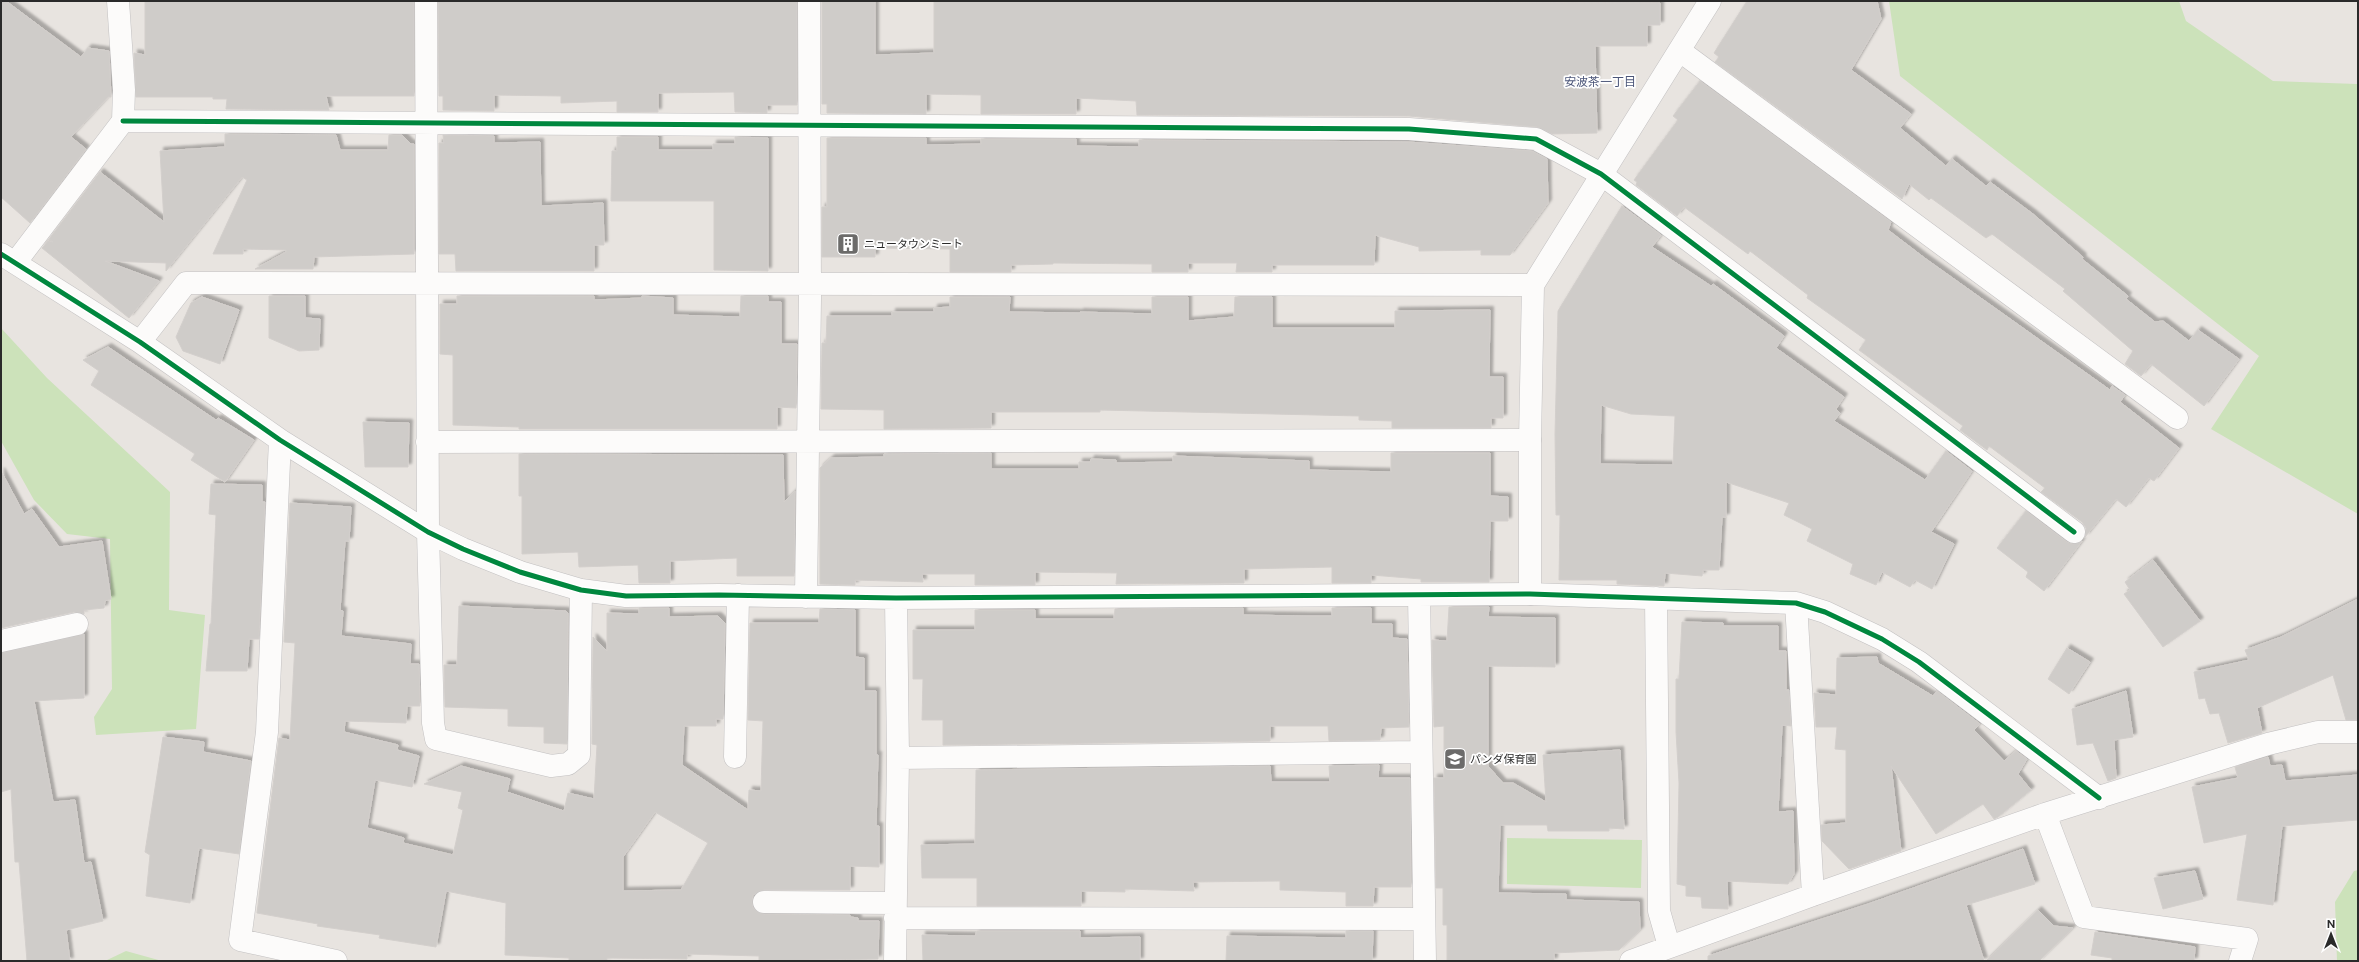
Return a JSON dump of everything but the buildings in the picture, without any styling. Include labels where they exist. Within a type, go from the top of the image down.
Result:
[{"type":"street","points":[[118,1],[124,90],[123,121],[8,258],[140,342],[280,440],[428,532],[463,549],[520,572],[581,590],[626,596],[738,595],[896,598],[1530,594],[1796,603],[1825,612],[1882,639],[1920,662],[2099,798]]},
{"type":"street","points":[[426,1],[425,124],[428,532],[433,723],[436,739],[551,766],[568,764],[579,755],[581,590]]},
{"type":"street","points":[[806,596],[810,285],[808,126],[809,1]]},
{"type":"street","points":[[1530,594],[1530,440],[1533,286],[1710,1]]},
{"type":"street","points":[[1680,51],[2177,418]]},
{"type":"street","points":[[123,121],[1409,129],[1536,139],[1602,174],[2074,532]]},
{"type":"street","points":[[140,342],[186,284],[426,283],[1533,286]]},
{"type":"street","points":[[280,440],[267,732],[240,940],[336,961]]},
{"type":"street","points":[[427,442],[1530,440]]},
{"type":"street","points":[[735,757],[738,595]]},
{"type":"street","points":[[1419,595],[1426,961]]},
{"type":"street","points":[[895,961],[898,758],[896,598]]},
{"type":"street","points":[[1656,598],[1659,911],[1669,946]]},
{"type":"street","points":[[1796,603],[1813,895]]},
{"type":"street","points":[[1,641],[77,624]]},
{"type":"street","points":[[1631,961],[1669,946],[2045,814],[2268,744],[2318,732],[2358,732]]},
{"type":"street","points":[[898,758],[1421,752]]},
{"type":"street","points":[[2045,814],[2084,917],[2247,939],[2240,961]]},
{"type":"street","points":[[764,902],[895,911],[1424,919]]},
{"type":"green space","points":[[1889,1],[2179,1],[2186,21],[2273,81],[2357,84],[2358,514],[2211,429],[2259,356],[1900,76]]},
{"type":"green space","points":[[1,328],[47,378],[170,492],[169,610],[205,615],[196,729],[96,735],[94,717],[112,689],[110,539],[67,534],[34,500],[1,441]]},
{"type":"green space","points":[[1507,838],[1642,840],[1641,888],[1507,884]]},
{"type":"green space","points":[[2358,870],[2358,961],[2337,961],[2335,902],[2354,871]]},
{"type":"green space","points":[[126,951],[162,961],[105,961]]},
{"type":"cycle path","points":[[123,121],[1409,129],[1536,139],[1601,174],[2074,532]]},
{"type":"cycle path","points":[[1,254],[140,342],[280,440],[428,532],[463,549],[520,572],[581,590],[626,596],[719,595],[896,598],[1530,594],[1796,603],[1825,612],[1882,639],[1919,662],[2099,798]]},
{"type":"place","name":"ニュータウンミート","points":[[848,244]]},
{"type":"place","name":"パンダ保育園","points":[[1455,759]]},
{"type":"district","name":"安波茶一丁目","points":[[1600,82]]}]
